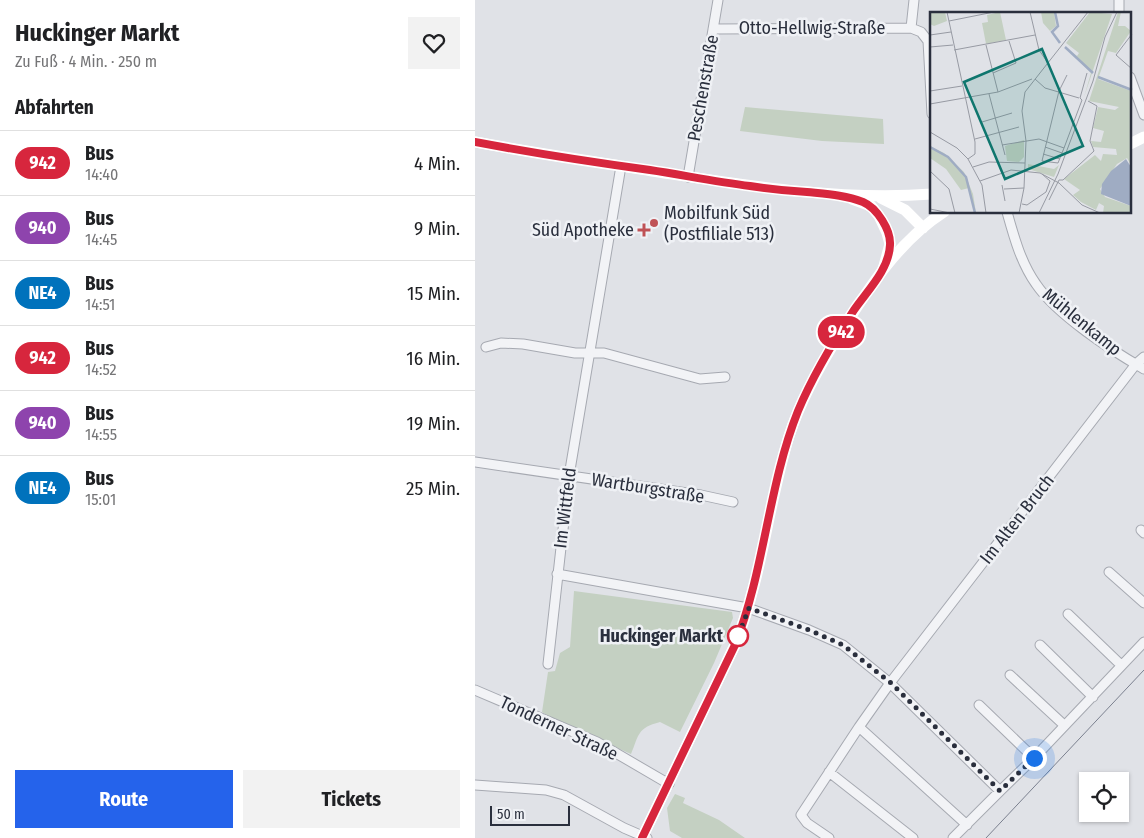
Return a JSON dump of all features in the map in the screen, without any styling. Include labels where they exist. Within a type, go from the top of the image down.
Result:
[{"type":"main road","points":[[1131,144],[1144,137]]},
{"type":"main road","points":[[475,142],[688,177],[787,191],[875,196],[930,194]]},
{"type":"main road","points":[[835,194],[871,206],[879,216],[890,244],[883,271]]},
{"type":"main road","points":[[875,196],[898,205],[923,228]]},
{"type":"main road","points":[[644,837],[735,645],[749,608],[789,436],[798,411],[818,369],[854,311],[883,271],[904,246],[941,214]]},
{"type":"street","name":"Peschenstraße","points":[[688,177],[718,0]]},
{"type":"street","name":"Otto-Hellwig-Straße","points":[[911,28],[914,0]]},
{"type":"street","name":"Otto-Hellwig-Straße","points":[[713,29],[911,28],[921,32],[928,40],[930,89]]},
{"type":"street","points":[[1131,80],[1144,115]]},
{"type":"street","name":"Im Wittfeld","points":[[548,664],[569,476],[621,166]]},
{"type":"street","name":"Mühlenkamp","points":[[1008,214],[1022,258],[1035,283],[1044,294],[1057,307],[1101,342],[1140,367]]},
{"type":"street","points":[[486,346],[501,343],[523,344],[575,353],[604,353],[700,379],[725,377]]},
{"type":"street","name":"Im Alten Bruch","points":[[829,838],[807,823],[801,815],[829,772],[891,683],[1140,367],[1144,356]]},
{"type":"street","name":"Wartburgstraße","points":[[475,462],[701,495],[733,502]]},
{"type":"street","points":[[1109,572],[1144,603]]},
{"type":"street","points":[[557,574],[749,608],[809,630],[843,645],[891,683],[1000,791]]},
{"type":"street","points":[[1068,614],[1121,665]]},
{"type":"street","points":[[953,838],[1034,758],[1144,642]]},
{"type":"street","points":[[1040,645],[1093,696]]},
{"type":"street","points":[[1010,675],[1064,725]]},
{"type":"street","name":"Tonderner Straße","points":[[475,690],[597,742],[669,784]]},
{"type":"street","points":[[979,705],[1034,758]]},
{"type":"street","points":[[859,727],[967,825]]},
{"type":"street","points":[[829,772],[913,838]]},
{"type":"street","points":[[475,785],[555,792],[577,801],[624,828],[644,837]]},
{"type":"green space","points":[[745,107],[883,119],[884,144],[822,141],[740,131]]},
{"type":"green space","points":[[574,591],[732,612],[733,618],[714,663],[680,732],[660,722],[652,724],[640,733],[631,754],[558,722],[542,712],[548,672],[555,671],[560,653],[570,647]]},
{"type":"green space","points":[[675,794],[685,798],[683,803],[719,820],[745,838],[682,838],[670,831],[667,808]]},
{"type":"tram line","points":[[986,838],[1144,670]]},
{"type":"bus line","name":"942","points":[[475,142],[750,186],[787,191],[835,194],[871,206],[879,216],[890,244],[883,271],[854,311],[818,369],[798,411],[782,462],[749,608],[735,645],[642,838]]},
{"type":"place","name":"Mobilfunk Süd (Postfiliale 513)","points":[[654,223]]},
{"type":"place","name":"Süd Apotheke","points":[[644,230]]},
{"type":"place","name":"Huckinger Markt","points":[[738,636]]},
{"type":"route","points":[[738,636],[737,639],[749,608],[809,630],[843,645],[891,683],[1000,791],[1034,758]]}]
